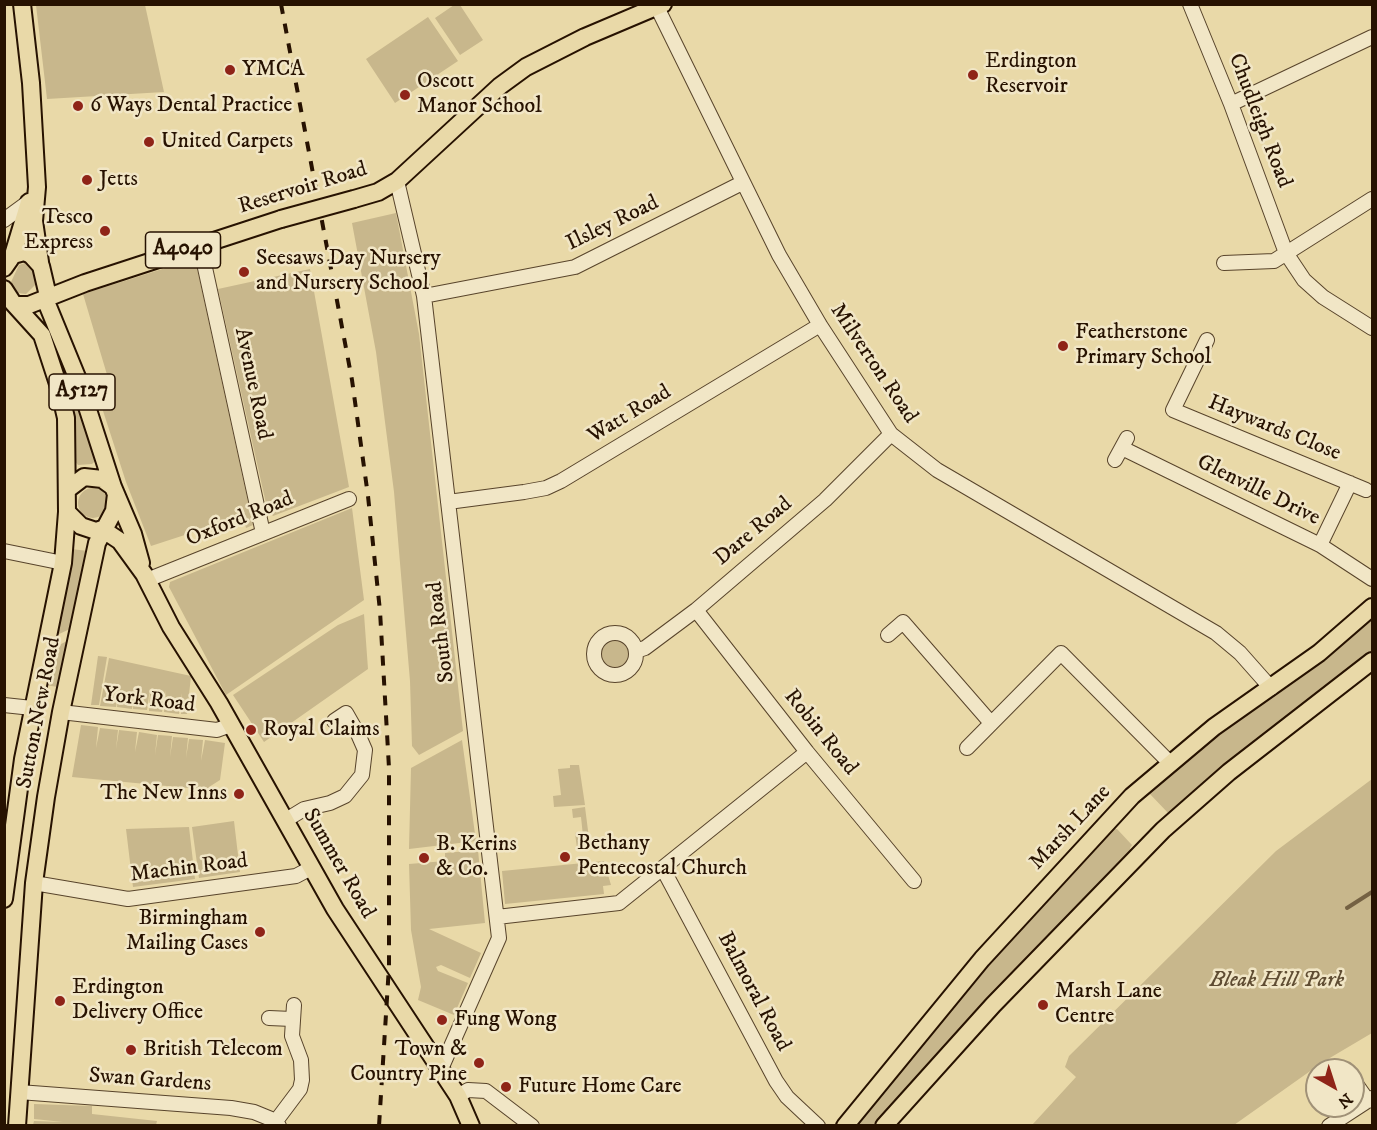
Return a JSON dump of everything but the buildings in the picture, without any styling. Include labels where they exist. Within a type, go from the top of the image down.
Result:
[{"type":"main road","points":[[7,260],[30,201],[35,153],[22,4]]},
{"type":"main road","name":"Reservoir Road","points":[[9,301],[29,305],[85,283],[200,245],[281,219],[378,192],[397,181],[500,86],[526,67],[585,36],[660,6]]},
{"type":"main road","name":"Summer Road","points":[[35,153],[34,221],[46,298],[79,382],[114,491],[133,534],[146,577]]},
{"type":"main road","points":[[7,260],[24,252],[64,280],[85,283]]},
{"type":"main road","name":"A5127","points":[[9,301],[42,335],[58,384],[66,418],[67,512]]},
{"type":"main road","points":[[67,490],[84,477],[102,479],[114,491]]},
{"type":"main road","name":"Sutton New Road","points":[[17,1125],[34,883],[61,712],[97,543],[102,529],[114,511],[114,491]]},
{"type":"main road","points":[[67,512],[81,526],[96,531],[102,529]]},
{"type":"main road","name":"Sutton New Road","points":[[4,899],[22,759],[63,562],[67,512]]},
{"type":"main road","name":"Summer Road","points":[[102,529],[120,541],[146,577],[171,627],[231,725],[311,868],[458,1096],[471,1125]]},
{"type":"main road","name":"Marsh Lane","points":[[845,1125],[930,1020],[1024,912],[1132,796],[1169,762],[1344,633],[1372,607]]},
{"type":"main road","points":[[884,1125],[993,1005],[1163,830],[1229,772],[1372,661]]},
{"type":"street","name":"Chudleigh Road","points":[[1190,4],[1231,104],[1286,253],[1304,280],[1323,297],[1372,328]]},
{"type":"street","name":"Milverton Road","points":[[660,6],[742,183],[820,325],[891,434],[937,470],[1216,633],[1240,653],[1271,688]]},
{"type":"street","points":[[1231,104],[1372,37]]},
{"type":"street","name":"South Road","points":[[397,181],[424,296],[497,917],[496,946],[441,1069]]},
{"type":"street","name":"Ilsley Road","points":[[424,296],[575,267],[742,183]]},
{"type":"street","points":[[1224,263],[1274,261],[1372,199]]},
{"type":"street","points":[[4,220],[30,201]]},
{"type":"street","name":"Avenue Road","points":[[200,245],[263,534]]},
{"type":"street","name":"Watt Road","points":[[448,502],[546,488],[561,481],[820,325]]},
{"type":"street","name":"Haywards Close","points":[[1207,340],[1173,410],[1366,490]]},
{"type":"street","name":"Dare Road","points":[[636,651],[645,648],[696,609],[825,500],[891,434]]},
{"type":"street","name":"Glenville Drive","points":[[1115,460],[1125,443],[1320,545],[1357,566],[1372,579]]},
{"type":"street","name":"Haywards Close","points":[[1320,545],[1350,483]]},
{"type":"street","name":"Oxford Road","points":[[146,577],[263,534],[349,499]]},
{"type":"street","points":[[4,551],[63,562]]},
{"type":"street","name":"Robin Road","points":[[696,609],[807,752],[914,881]]},
{"type":"street","points":[[888,634],[903,622],[991,723]]},
{"type":"street","points":[[967,748],[1060,653],[1169,762]]},
{"type":"street","points":[[4,705],[32,708]]},
{"type":"street","name":"York Road","points":[[61,712],[217,730],[231,725]]},
{"type":"street","points":[[286,820],[304,809],[330,803],[345,796],[362,775],[365,750],[358,734],[346,713],[334,721]]},
{"type":"street","points":[[497,917],[619,903],[807,752]]},
{"type":"street","name":"Machin Road","points":[[34,883],[128,899],[296,876],[311,868]]},
{"type":"street","name":"Balmoral Road","points":[[663,869],[776,1081],[787,1097],[818,1125]]},
{"type":"street","name":"Swan Gardens","points":[[20,1092],[231,1108],[277,1123],[300,1089],[301,1060],[292,1036],[293,1012],[269,1018]]},
{"type":"street","points":[[458,1096],[468,1090],[486,1091],[532,1125]]},
{"type":"street","points":[[1329,1125],[1370,1099]]},
{"type":"green space","points":[[36,5],[145,5],[164,92],[47,99]]},
{"type":"green space","points":[[454,5],[460,5],[483,40],[460,55],[435,18]]},
{"type":"green space","points":[[428,17],[458,61],[395,103],[366,59]]},
{"type":"green space","points":[[396,213],[419,334],[463,731],[419,755],[412,746],[410,681],[394,492],[376,352],[352,223]]},
{"type":"green space","points":[[191,260],[197,268],[253,525],[246,528],[243,516],[151,546],[126,482],[94,383],[108,378],[83,294]]},
{"type":"green space","points":[[25,263],[36,270],[37,283],[26,294],[18,293],[11,282],[19,265]]},
{"type":"green space","points":[[310,269],[349,487],[273,516],[267,508],[218,289]]},
{"type":"green space","points":[[78,402],[95,461],[92,464],[78,465],[75,461],[71,404]]},
{"type":"green space","points":[[93,488],[104,492],[108,503],[104,514],[93,518],[82,514],[78,503],[82,492]]},
{"type":"green space","points":[[352,508],[364,600],[226,695],[169,587],[170,582]]},
{"type":"green space","points":[[71,549],[88,551],[72,628],[57,635]]},
{"type":"green space","points":[[1372,613],[1372,654],[1169,814],[1149,793],[1149,787]]},
{"type":"green space","points":[[364,614],[368,669],[264,742],[233,695],[338,625]]},
{"type":"green space","points":[[69,640],[58,687],[45,685],[55,647]]},
{"type":"green space","points":[[615,640],[625,644],[629,654],[625,664],[615,668],[605,664],[601,654],[605,644]]},
{"type":"green space","points":[[98,656],[107,657],[99,705],[91,705]]},
{"type":"green space","points":[[109,658],[191,676],[187,714],[181,714],[182,693],[179,714],[164,712],[166,690],[162,712],[149,711],[150,688],[147,710],[133,709],[134,693],[132,709],[117,707],[119,686],[116,707],[100,706]]},
{"type":"green space","points":[[81,725],[98,727],[96,748],[100,728],[118,730],[116,749],[119,730],[137,732],[135,752],[139,732],[157,735],[155,755],[158,735],[172,736],[170,757],[173,737],[188,738],[186,758],[189,739],[203,740],[201,761],[205,740],[225,743],[220,780],[209,787],[209,790],[72,777]]},
{"type":"green space","points":[[462,740],[476,841],[409,849],[411,768]]},
{"type":"green space","points":[[570,765],[579,765],[585,805],[554,807],[553,796],[561,795],[558,769],[570,768]]},
{"type":"green space","name":"Bleak Hill Park","points":[[1372,779],[1372,1033],[1330,1058],[1305,1058],[1305,1075],[1234,1125],[1032,1125],[1076,1077],[1065,1067],[1069,1056],[1276,851]]},
{"type":"green space","points":[[585,807],[590,846],[577,848],[575,833],[578,832],[579,837],[583,836],[581,817],[573,818],[572,809]]},
{"type":"green space","points":[[234,821],[240,872],[199,878],[192,827]]},
{"type":"green space","points":[[189,827],[195,879],[133,887],[126,829]]},
{"type":"green space","points":[[1112,829],[1117,829],[1132,845],[1130,848],[1133,853],[884,1119],[876,1125],[855,1126],[995,953]]},
{"type":"green space","points":[[478,850],[485,923],[429,929],[481,953],[470,978],[441,965],[436,967],[438,971],[468,983],[454,1015],[418,1000],[421,987],[411,930],[409,864],[445,861],[445,853]]},
{"type":"green space","points":[[604,861],[611,885],[603,886],[604,894],[505,904],[502,871]]},
{"type":"green space","points":[[34,1104],[92,1106],[92,1114],[157,1121],[156,1125],[33,1125],[34,1121],[63,1122],[34,1119]]},
{"type":"waterway","points":[[1347,908],[1372,892]]},
{"type":"railway","points":[[281,4],[352,380],[368,496],[380,611],[389,768],[389,966],[379,1126]]},
{"type":"place","name":"YMCA","points":[[230,70]]},
{"type":"place","name":"Erdington Reservoir","points":[[973,75]]},
{"type":"place","name":"Oscott Manor School","points":[[405,95]]},
{"type":"place","name":"6 Ways Dental Practice","points":[[78,106]]},
{"type":"place","name":"United Carpets","points":[[149,142]]},
{"type":"place","name":"Jetts","points":[[87,180]]},
{"type":"place","name":"Tesco Express","points":[[105,231]]},
{"type":"place","name":"Seesaws Day Nursery and Nursery School","points":[[244,272]]},
{"type":"place","name":"Featherstone Primary School","points":[[1063,346]]},
{"type":"place","name":"Royal Claims","points":[[251,730]]},
{"type":"place","name":"The New Inns","points":[[239,794]]},
{"type":"place","name":"Bethany Pentecostal Church","points":[[565,857]]},
{"type":"place","name":"B. Kerins & Co.","points":[[424,858]]},
{"type":"place","name":"Birmingham Mailing Cases","points":[[260,932]]},
{"type":"place","name":"Erdington Delivery Office","points":[[60,1001]]},
{"type":"place","name":"Marsh Lane Centre","points":[[1043,1005]]},
{"type":"place","name":"Fung Wong","points":[[442,1020]]},
{"type":"place","name":"British Telecom","points":[[131,1050]]},
{"type":"place","name":"Town & Country Pine","points":[[479,1063]]},
{"type":"place","name":"Future Home Care","points":[[506,1087]]}]
